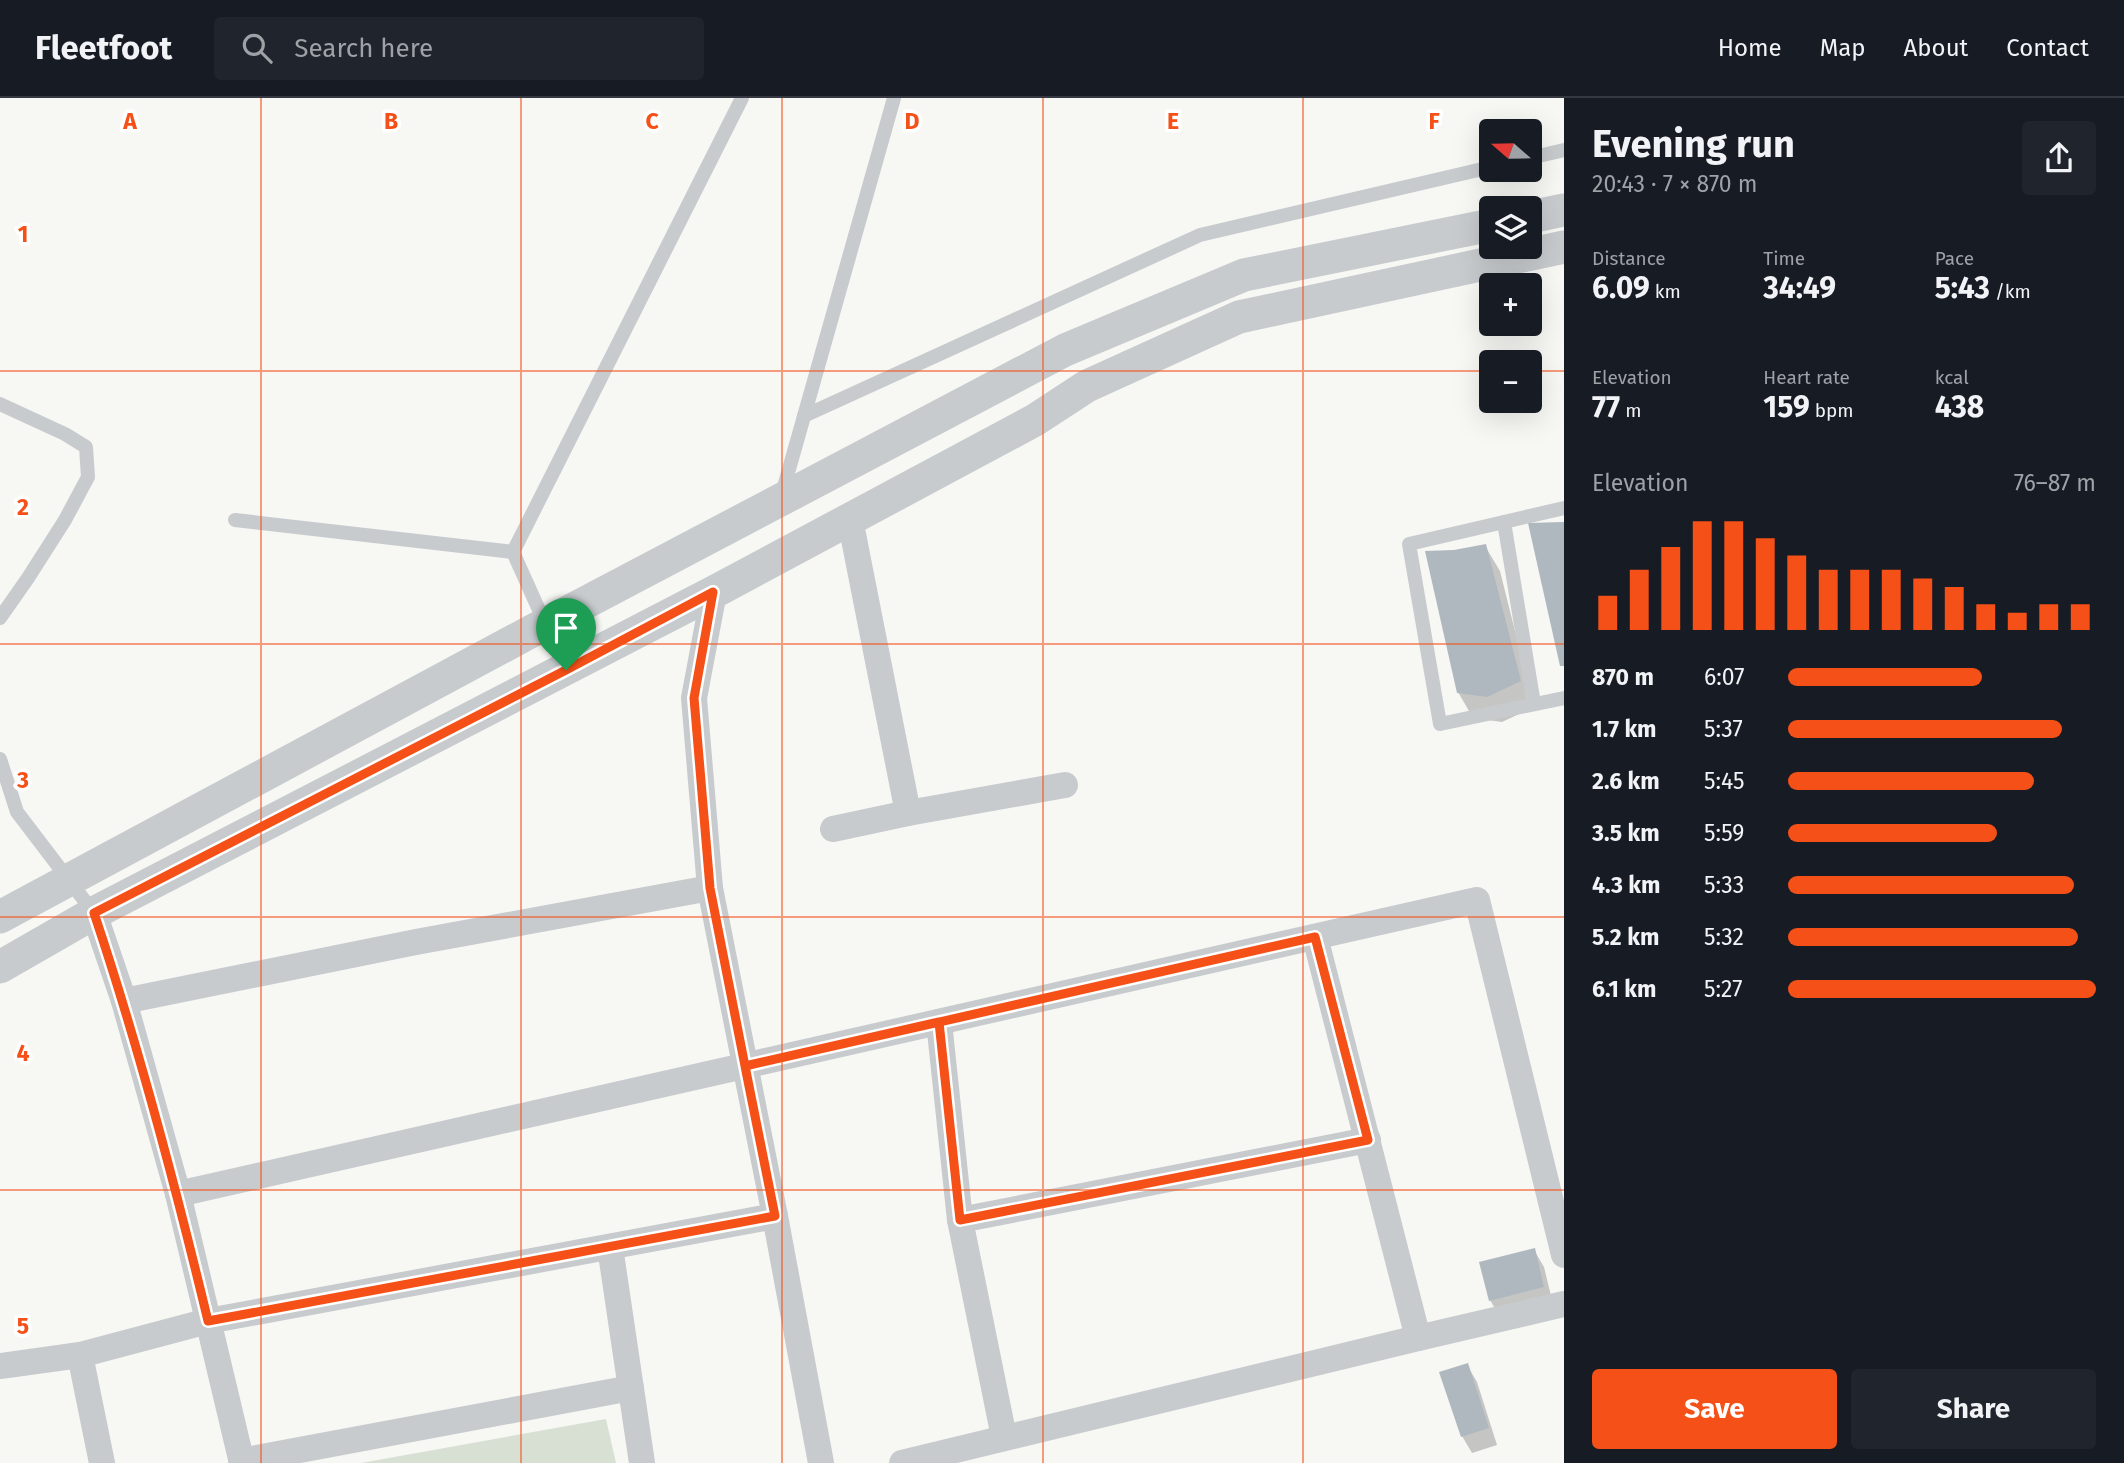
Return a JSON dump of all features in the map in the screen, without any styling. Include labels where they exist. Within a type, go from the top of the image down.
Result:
[{"type":"street","points":[[1542,215],[1564,210]]},
{"type":"street","points":[[0,917],[545,624],[1065,350],[1244,275],[1479,227]]},
{"type":"street","points":[[0,967],[94,913],[566,670],[850,519],[1035,420],[1087,386],[1239,317],[1564,247]]},
{"type":"street","points":[[850,519],[908,813]]},
{"type":"street","points":[[713,592],[694,698],[710,888],[821,1463]]},
{"type":"street","points":[[833,829],[1065,785]]},
{"type":"street","points":[[124,1001],[416,942],[710,888]]},
{"type":"street","points":[[178,1194],[1477,900],[1564,1255]]},
{"type":"street","points":[[94,913],[124,1001],[178,1194],[242,1462],[631,1388]]},
{"type":"street","points":[[1315,937],[1418,1338]]},
{"type":"street","points":[[939,1022],[960,1220],[1004,1437]]},
{"type":"street","points":[[960,1220],[1368,1140]]},
{"type":"street","points":[[0,1366],[80,1355],[208,1321],[775,1216]]},
{"type":"street","points":[[610,1247],[642,1463]]},
{"type":"street","points":[[902,1463],[1564,1304]]},
{"type":"street","points":[[80,1355],[102,1463]]},
{"type":"lane","points":[[513,552],[742,98]]},
{"type":"lane","points":[[780,500],[894,98]]},
{"type":"lane","points":[[1542,155],[1564,150]]},
{"type":"lane","points":[[804,416],[1200,235],[1479,170]]},
{"type":"lane","points":[[0,404],[65,434],[86,447],[88,477],[65,520],[0,618]]},
{"type":"lane","points":[[1564,508],[1409,544],[1440,724],[1564,698]]},
{"type":"lane","points":[[235,520],[513,552]]},
{"type":"lane","points":[[1504,522],[1534,704]]},
{"type":"lane","points":[[513,552],[566,670]]},
{"type":"lane","points":[[0,759],[17,812],[94,913]]},
{"type":"shaded area","points":[[606,1419],[616,1463],[361,1463]]},
{"type":"building","points":[[1564,522],[1564,666],[1560,666],[1528,523]]},
{"type":"building","points":[[1486,544],[1521,681],[1487,697],[1457,693],[1425,551],[1454,550]]},
{"type":"building","points":[[1535,1248],[1544,1287],[1489,1301],[1479,1262]]},
{"type":"building","points":[[1468,1363],[1489,1428],[1461,1437],[1439,1372]]},
{"type":"route","points":[[566,670],[94,913],[124,1001],[178,1194],[208,1321],[775,1216],[745,1066],[842,1044],[1033,1001],[1315,937],[1368,1140],[960,1220],[939,1022],[745,1066],[710,888],[694,698],[713,592],[566,670]]}]
